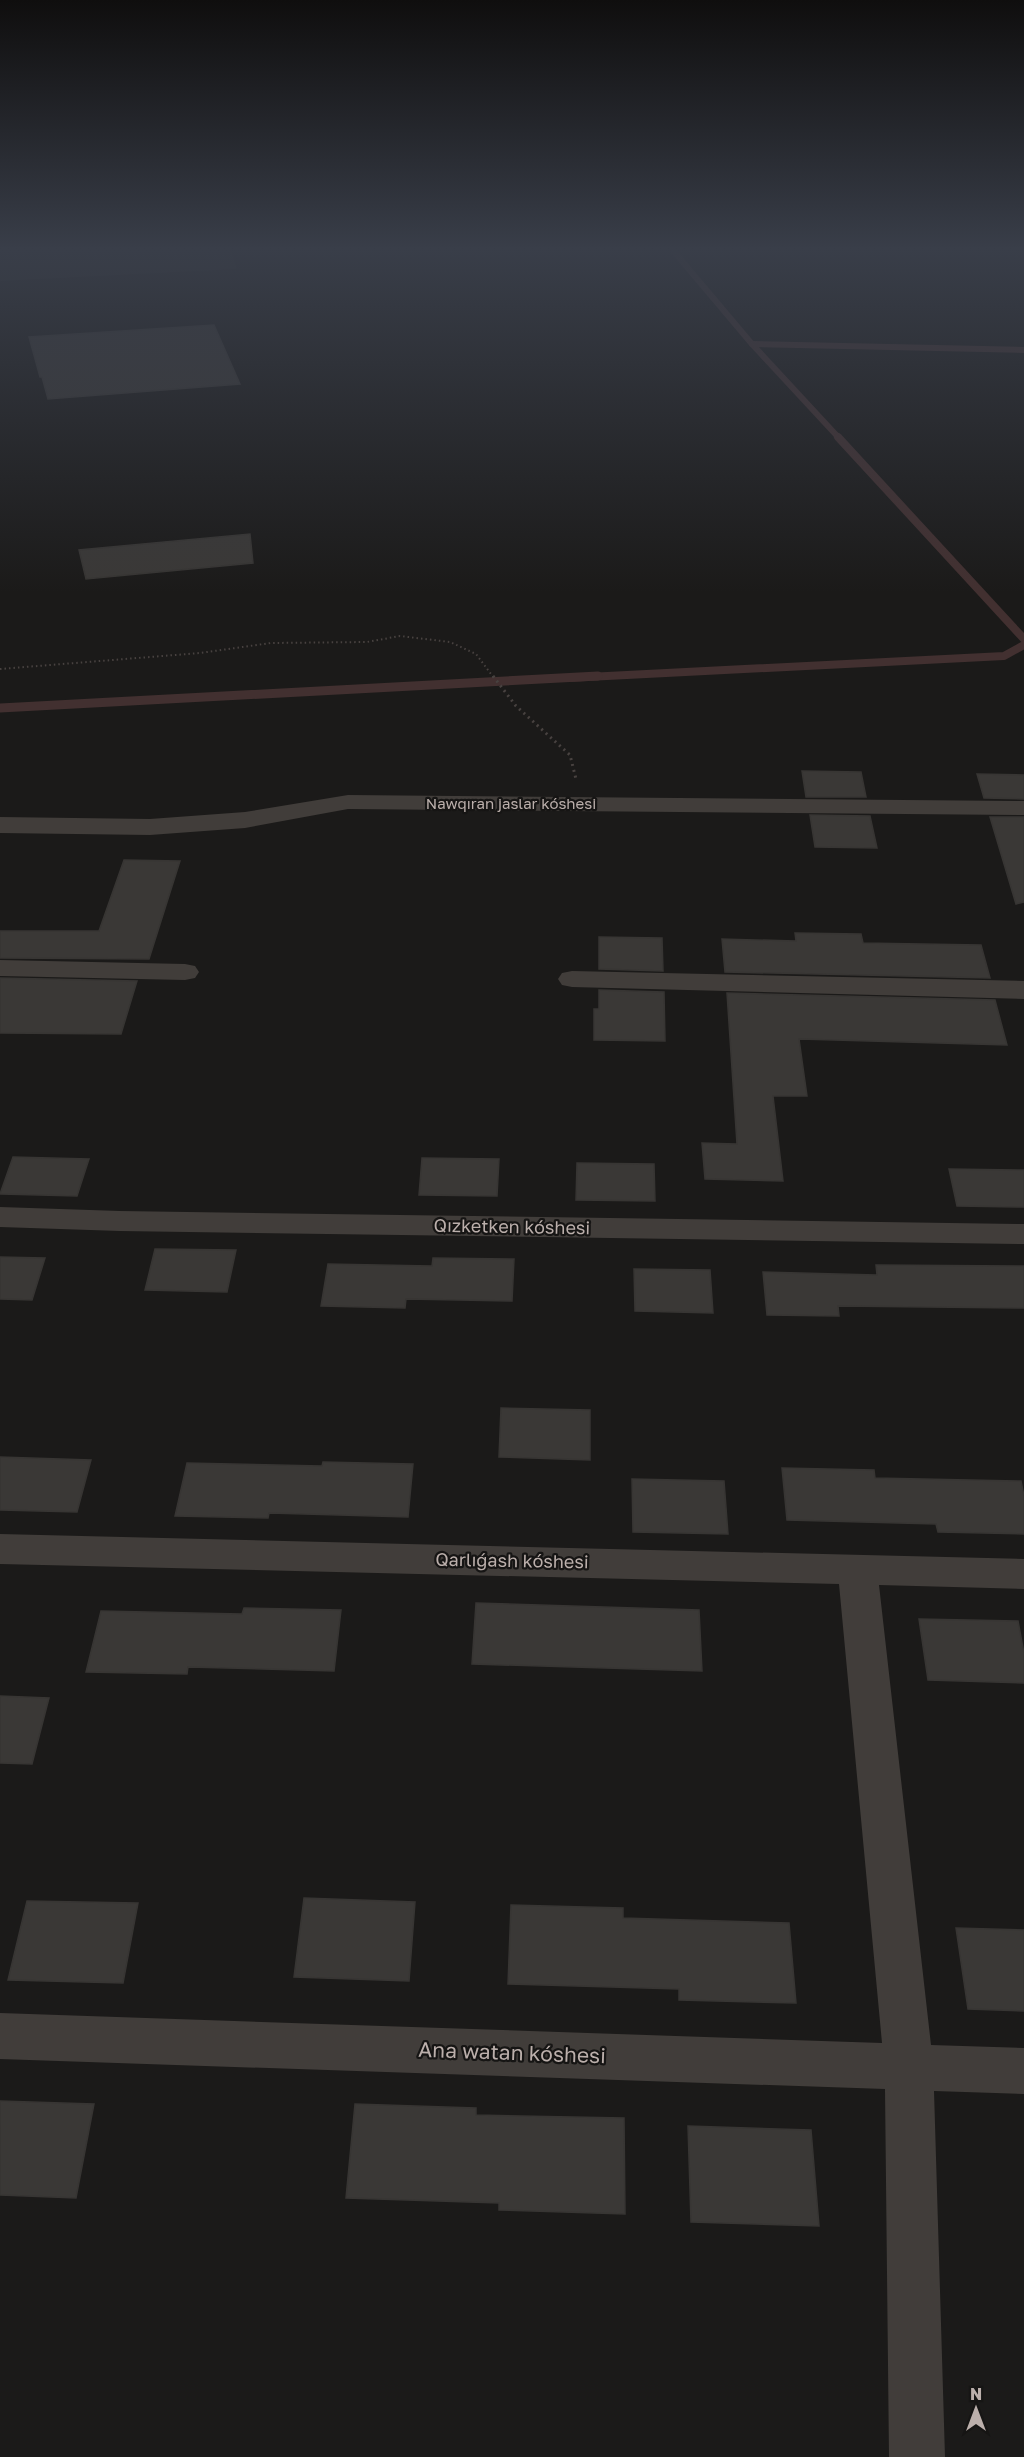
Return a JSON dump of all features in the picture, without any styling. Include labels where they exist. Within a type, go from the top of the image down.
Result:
[{"type":"street","name":"Nawqıran jaslar kóshesi","points":[[0,825],[150,827],[233,821],[348,802],[1024,808]]},
{"type":"street","points":[[0,968],[185,972]]},
{"type":"street","points":[[572,979],[1024,990]]},
{"type":"street","name":"Qızketken kóshesi","points":[[0,1217],[120,1221],[1024,1234]]},
{"type":"street","name":"Qarlıǵash kóshesi","points":[[0,1549],[1024,1574]]},
{"type":"street","points":[[858,1570],[909,2066],[917,2457]]},
{"type":"street","name":"Ana watan kóshesi","points":[[0,2036],[1024,2071]]},
{"type":"path","points":[[0,669],[200,653],[271,643],[367,642],[400,636],[450,642],[476,654],[516,706],[570,755],[576,773],[577,804]]},
{"type":"building","points":[[36,363],[231,363],[240,384],[48,399],[42,377],[40,377]]},
{"type":"building","points":[[250,534],[253,563],[86,579],[79,550]]},
{"type":"building","points":[[802,771],[861,772],[866,797],[806,797]]},
{"type":"building","points":[[977,774],[1024,775],[1024,799],[984,798]]},
{"type":"building","points":[[810,815],[870,816],[877,848],[815,847]]},
{"type":"building","points":[[990,817],[1024,817],[1024,902],[1016,904]]},
{"type":"building","points":[[124,860],[180,861],[149,959],[0,958],[0,931],[99,931]]},
{"type":"building","points":[[795,933],[861,934],[863,943],[981,945],[990,978],[725,972],[722,939],[796,941]]},
{"type":"building","points":[[599,937],[662,938],[663,971],[599,969]]},
{"type":"building","points":[[0,978],[137,981],[121,1034],[0,1033]]},
{"type":"building","points":[[599,990],[664,992],[665,1041],[594,1040],[594,1009],[599,1009]]},
{"type":"building","points":[[727,993],[995,1000],[1007,1045],[799,1039],[807,1096],[773,1096],[783,1181],[705,1179],[702,1143],[737,1144]]},
{"type":"building","points":[[13,1157],[89,1159],[77,1196],[0,1194]]},
{"type":"building","points":[[422,1158],[499,1159],[497,1196],[419,1195]]},
{"type":"building","points":[[577,1163],[654,1164],[655,1201],[576,1200]]},
{"type":"building","points":[[949,1169],[1024,1170],[1024,1207],[957,1206]]},
{"type":"building","points":[[155,1249],[236,1250],[227,1292],[145,1290]]},
{"type":"building","points":[[0,1257],[45,1258],[32,1300],[0,1299]]},
{"type":"building","points":[[433,1258],[514,1259],[512,1301],[406,1299],[405,1308],[321,1306],[328,1264],[432,1266]]},
{"type":"building","points":[[876,1265],[1024,1266],[1024,1308],[838,1306],[839,1316],[767,1315],[763,1272],[877,1275]]},
{"type":"building","points":[[634,1269],[710,1270],[713,1313],[635,1311]]},
{"type":"building","points":[[501,1408],[590,1410],[590,1460],[499,1457]]},
{"type":"building","points":[[0,1457],[91,1460],[77,1512],[0,1510]]},
{"type":"building","points":[[323,1462],[413,1464],[408,1517],[269,1513],[268,1518],[175,1516],[187,1463],[322,1466]]},
{"type":"building","points":[[782,1468],[874,1470],[875,1478],[1021,1481],[1024,1496],[1024,1534],[938,1532],[936,1524],[787,1520]]},
{"type":"building","points":[[632,1479],[724,1481],[728,1534],[633,1532]]},
{"type":"building","points":[[476,1603],[699,1610],[702,1671],[472,1664]]},
{"type":"building","points":[[244,1608],[341,1610],[334,1671],[188,1667],[187,1674],[86,1672],[101,1611],[242,1614]]},
{"type":"building","points":[[919,1619],[1018,1621],[1024,1653],[1024,1683],[928,1680]]},
{"type":"building","points":[[0,1696],[49,1698],[32,1764],[0,1763]]},
{"type":"building","points":[[304,1898],[415,1902],[409,1981],[294,1977]]},
{"type":"building","points":[[27,1901],[138,1903],[123,1983],[8,1980]]},
{"type":"building","points":[[511,1905],[623,1908],[623,1918],[789,1923],[796,2003],[679,2000],[679,1989],[508,1984]]},
{"type":"building","points":[[956,1928],[1024,1930],[1024,2011],[968,2009]]},
{"type":"building","points":[[0,2101],[94,2104],[76,2198],[0,2195]]},
{"type":"building","points":[[355,2104],[476,2108],[476,2115],[624,2118],[625,2214],[499,2210],[499,2203],[346,2198]]},
{"type":"building","points":[[688,2126],[811,2130],[819,2226],[691,2222]]},
{"type":"waterway","points":[[769,363],[839,438]]},
{"type":"waterway","points":[[838,437],[1024,639]]},
{"type":"waterway","points":[[568,678],[1004,656],[1024,645]]},
{"type":"waterway","points":[[0,708],[598,676]]}]
